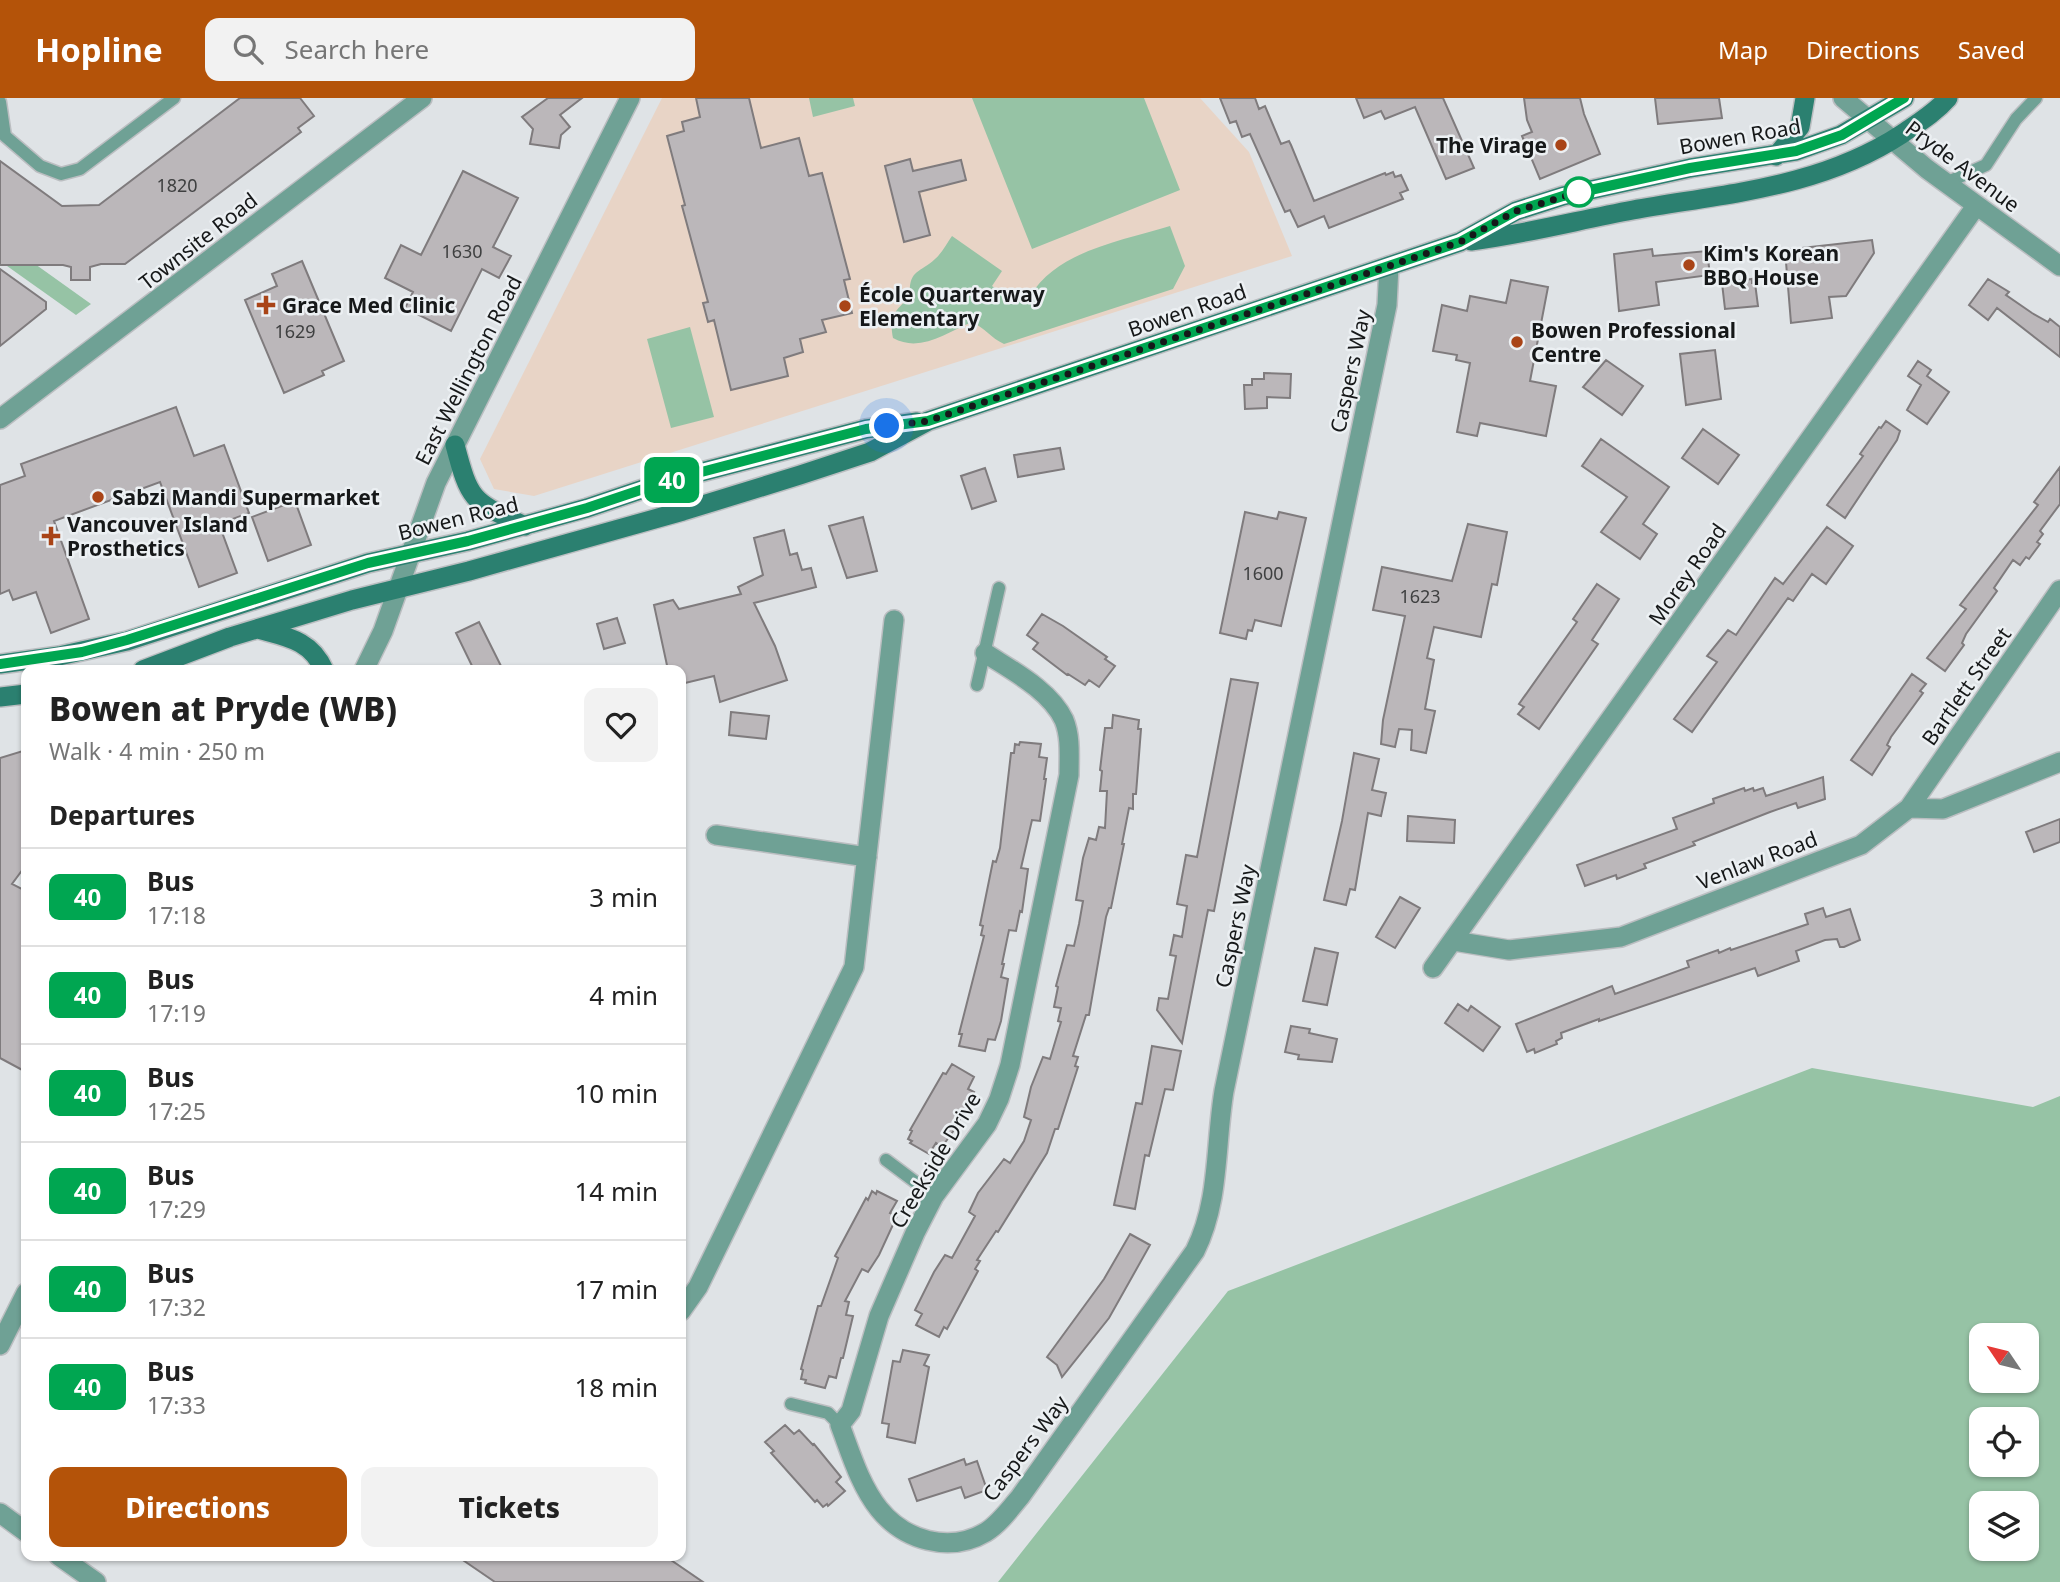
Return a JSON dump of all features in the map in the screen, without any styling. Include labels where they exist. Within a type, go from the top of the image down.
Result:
[{"type":"main road","points":[[1776,156],[1800,127],[1805,98]]},
{"type":"main road","name":"Bowen Road","points":[[157,665],[257,629],[683,511],[870,452],[928,421],[1460,242],[1516,211],[1563,196],[1690,168],[1776,156],[1842,135],[1904,98]]},
{"type":"main road","name":"Bowen Road","points":[[1460,242],[1527,233],[1588,218],[1795,182],[1855,160],[1892,141],[1927,118],[1948,98]]},
{"type":"main road","name":"Bowen Road","points":[[0,664],[82,652],[368,563],[525,526],[667,481],[866,429],[928,421]]},
{"type":"main road","points":[[455,445],[467,486],[474,498],[484,506],[525,526]]},
{"type":"main road","points":[[257,629],[298,640],[318,657],[322,665]]},
{"type":"main road","points":[[0,697],[21,695]]},
{"type":"street","name":"Townsite Road","points":[[0,419],[422,98]]},
{"type":"street","name":"East Wellington Road","points":[[366,665],[383,631],[425,510],[455,445],[630,98]]},
{"type":"street","name":"Pryde Avenue","points":[[1843,98],[1946,183],[2060,266]]},
{"type":"street","name":"Morey Road","points":[[1433,968],[1976,206]]},
{"type":"street","name":"Caspers Way","points":[[840,1426],[863,1484],[878,1508],[898,1529],[919,1539],[942,1542],[967,1540],[986,1532],[1020,1497],[1195,1251],[1207,1227],[1213,1201],[1224,1091],[1384,318],[1390,266]]},
{"type":"street","name":"Bartlett Street","points":[[1909,808],[2060,590]]},
{"type":"street","points":[[686,1304],[698,1287],[853,967],[894,620]]},
{"type":"street","name":"Creekside Drive","points":[[840,1426],[851,1411],[888,1292],[934,1196],[987,1124],[1003,1088],[1010,1065],[1069,775],[1070,743],[1064,719],[1028,681],[985,653]]},
{"type":"street","points":[[1909,808],[1943,809],[2060,762]]},
{"type":"street","name":"Venlaw Road","points":[[1454,941],[1509,950],[1621,937],[1861,845],[1909,808]]},
{"type":"street","points":[[716,835],[867,857]]},
{"type":"street","points":[[0,1345],[21,1303]]},
{"type":"street","points":[[0,1513],[21,1528]]},
{"type":"street","points":[[66,1561],[96,1582]]},
{"type":"lane","points":[[0,102],[2,137],[40,166],[61,174],[80,169],[174,98]]},
{"type":"lane","points":[[1946,183],[1986,165],[2016,119],[2036,98]]},
{"type":"lane","points":[[977,685],[999,589]]},
{"type":"lane","points":[[887,1160],[934,1196]]},
{"type":"lane","points":[[791,1404],[828,1413],[840,1426]]},
{"type":"shaded area","name":"École Quarterway Elementary","points":[[662,98],[1200,98],[1249,152],[1292,256],[534,496],[494,489],[480,459]]},
{"type":"green space","points":[[809,98],[853,98],[855,106],[813,117]]},
{"type":"green space","points":[[972,98],[1144,98],[1180,190],[1032,249]]},
{"type":"green space","points":[[1170,226],[1185,266],[1173,289],[1004,344],[972,322],[933,340],[913,343],[893,338],[892,320],[900,306],[910,298],[913,277],[938,257],[952,236],[1002,271],[992,286],[1008,298],[1030,296],[1042,280],[1057,268],[1092,249]]},
{"type":"green space","points":[[0,239],[91,304],[76,315],[0,261]]},
{"type":"green space","points":[[690,327],[714,417],[671,428],[647,339]]},
{"type":"green space","points":[[1812,1068],[2033,1107],[2060,1096],[2060,1582],[998,1582],[1228,1291]]},
{"type":"building","points":[[240,98],[300,98],[314,116],[298,128],[301,132],[125,264],[90,267],[90,280],[71,280],[71,267],[63,265],[0,265],[0,161],[62,206],[99,205]]},
{"type":"building","points":[[548,98],[582,98],[560,115],[570,127],[561,135],[559,148],[530,144],[533,129],[522,117]]},
{"type":"building","points":[[696,98],[749,98],[761,148],[799,138],[809,176],[822,173],[850,279],[844,280],[852,313],[822,320],[826,332],[800,339],[803,352],[784,358],[788,376],[731,390],[714,320],[708,322],[703,303],[708,302],[682,206],[685,205],[667,136],[684,131],[682,122],[700,117]]},
{"type":"building","points":[[1220,98],[1255,98],[1259,109],[1265,106],[1281,144],[1289,141],[1314,201],[1393,172],[1395,177],[1401,175],[1408,190],[1400,193],[1403,199],[1329,228],[1324,216],[1298,227],[1290,210],[1285,212],[1250,134],[1242,137],[1236,121],[1230,123]]},
{"type":"building","points":[[1356,98],[1443,98],[1474,168],[1446,179],[1415,107],[1385,119],[1381,111],[1364,118]]},
{"type":"building","name":"The Virage","points":[[1524,98],[1580,98],[1600,154],[1540,179],[1522,136],[1532,132],[1527,120]]},
{"type":"building","points":[[1655,98],[1719,98],[1722,118],[1658,124]]},
{"type":"building","points":[[910,159],[913,171],[961,160],[966,180],[919,192],[930,235],[904,242],[885,166]]},
{"type":"building","points":[[463,171],[518,198],[493,247],[511,256],[499,278],[482,269],[451,331],[405,308],[413,292],[385,278],[401,245],[421,255]]},
{"type":"building","points":[[1872,240],[1874,253],[1846,296],[1829,297],[1832,318],[1791,323],[1785,250]]},
{"type":"building","points":[[1652,249],[1653,256],[1707,251],[1710,275],[1656,282],[1659,305],[1619,311],[1614,254]]},
{"type":"building","points":[[302,261],[344,361],[322,371],[324,375],[284,393],[245,300],[277,286],[272,274]]},
{"type":"building","points":[[0,269],[46,302],[46,309],[0,346]]},
{"type":"building","points":[[1752,279],[1758,306],[1725,309],[1722,283]]},
{"type":"building","points":[[1988,279],[2009,292],[2006,295],[2032,313],[2048,322],[2050,319],[2060,327],[2060,357],[1997,308],[1988,320],[1969,305]]},
{"type":"building","points":[[1511,280],[1548,287],[1530,381],[1556,386],[1546,436],[1480,423],[1477,436],[1457,432],[1470,363],[1456,360],[1457,355],[1433,351],[1442,305],[1467,311],[1470,296],[1506,303]]},
{"type":"building","points":[[1715,350],[1721,399],[1686,405],[1680,354]]},
{"type":"building","points":[[1606,360],[1643,386],[1622,415],[1583,387]]},
{"type":"building","points":[[1918,361],[1931,370],[1927,376],[1949,392],[1927,424],[1907,410],[1921,385],[1908,376]]},
{"type":"building","points":[[1264,373],[1291,374],[1290,398],[1267,397],[1267,408],[1245,409],[1244,385],[1252,385],[1252,379],[1264,379]]},
{"type":"building","points":[[176,407],[194,456],[224,445],[249,513],[219,524],[237,573],[199,587],[160,482],[54,521],[89,619],[51,633],[36,592],[13,600],[9,590],[0,594],[0,485],[25,476],[21,464]]},
{"type":"building","points":[[1886,421],[1900,431],[1897,440],[1845,518],[1827,505],[1863,456],[1860,454]]},
{"type":"building","points":[[1703,429],[1739,455],[1718,484],[1682,458]]},
{"type":"building","points":[[1601,439],[1669,487],[1643,524],[1657,534],[1640,559],[1601,532],[1627,497],[1582,466]]},
{"type":"building","points":[[1060,448],[1064,469],[1018,477],[1014,455]]},
{"type":"building","points":[[2060,467],[2060,504],[2040,531],[2043,534],[2037,542],[2040,544],[2029,559],[2026,557],[2020,565],[2013,560],[1994,588],[1997,591],[1966,634],[1962,643],[1964,645],[1945,671],[1927,658],[1966,609],[1960,605],[2038,505],[2034,502]]},
{"type":"building","points":[[985,468],[996,501],[972,509],[961,476]]},
{"type":"building","points":[[295,501],[311,545],[268,561],[252,517]]},
{"type":"building","points":[[1245,512],[1277,519],[1279,512],[1306,518],[1281,626],[1255,620],[1246,639],[1220,633]]},
{"type":"building","points":[[863,517],[877,571],[847,578],[829,526]]},
{"type":"building","points":[[1468,524],[1507,532],[1497,585],[1492,584],[1481,637],[1434,627],[1427,658],[1434,660],[1425,709],[1435,711],[1426,753],[1411,750],[1412,730],[1399,729],[1395,747],[1381,744],[1383,720],[1405,616],[1373,610],[1382,567],[1452,581]]},
{"type":"building","points":[[1827,527],[1853,546],[1826,584],[1812,574],[1793,601],[1788,598],[1692,732],[1674,719],[1717,662],[1707,656],[1728,630],[1736,635],[1775,578],[1783,584]]},
{"type":"building","points":[[784,530],[790,555],[797,553],[802,570],[811,568],[816,587],[754,603],[775,646],[787,680],[720,702],[714,676],[686,683],[686,665],[667,665],[654,605],[673,600],[679,609],[741,594],[738,587],[763,575],[754,538]]},
{"type":"building","points":[[1597,584],[1619,599],[1592,640],[1598,644],[1539,729],[1518,714],[1524,707],[1519,704],[1577,622],[1573,619]]},
{"type":"building","points":[[1042,614],[1107,657],[1105,659],[1115,666],[1099,687],[1089,680],[1085,685],[1067,675],[1033,649],[1038,643],[1027,635]]},
{"type":"building","points":[[617,618],[625,643],[604,649],[597,624]]},
{"type":"building","points":[[479,622],[500,665],[472,665],[456,633]]},
{"type":"building","points":[[1912,674],[1926,684],[1920,691],[1923,693],[1891,737],[1887,745],[1890,747],[1872,775],[1851,760]]},
{"type":"building","points":[[1231,679],[1258,683],[1214,911],[1208,910],[1182,1043],[1157,1010],[1159,998],[1168,999],[1176,956],[1170,955],[1174,935],[1182,937],[1187,906],[1177,904],[1186,855],[1197,857]]},
{"type":"building","points":[[731,712],[769,716],[766,739],[729,735]]},
{"type":"building","points":[[1113,715],[1139,720],[1138,729],[1141,729],[1136,794],[1133,794],[1133,809],[1129,808],[1089,1015],[1086,1015],[1073,1056],[1078,1057],[1075,1066],[1078,1067],[1058,1129],[1055,1129],[1047,1153],[998,1232],[996,1231],[977,1260],[980,1261],[975,1269],[978,1271],[947,1329],[944,1327],[939,1337],[916,1325],[922,1314],[915,1310],[934,1272],[945,1255],[952,1258],[975,1216],[969,1212],[978,1193],[1004,1159],[1010,1163],[1024,1141],[1031,1120],[1024,1117],[1031,1087],[1043,1057],[1050,1059],[1061,1022],[1058,1021],[1061,1008],[1054,1007],[1056,986],[1067,945],[1074,946],[1079,924],[1083,901],[1076,900],[1083,858],[1089,838],[1096,840],[1099,827],[1105,828],[1107,791],[1100,791],[1100,770],[1105,728],[1112,728]]},
{"type":"building","points":[[1020,742],[1041,744],[1039,757],[1047,758],[1046,779],[1040,821],[1032,820],[1021,868],[1028,869],[1022,912],[1020,911],[1016,931],[1009,930],[1002,964],[1001,977],[1008,979],[1001,1021],[995,1040],[988,1039],[985,1051],[959,1046],[962,1034],[959,1034],[984,936],[981,935],[983,926],[980,925],[993,861],[996,862],[1000,848],[1011,753],[1014,753],[1015,744],[1019,745]]},
{"type":"building","points":[[21,752],[21,872],[12,884],[21,888],[21,1069],[0,1058],[0,758]]},
{"type":"building","points":[[1354,753],[1379,759],[1372,790],[1386,793],[1381,816],[1368,813],[1355,890],[1350,889],[1346,905],[1324,900]]},
{"type":"building","points":[[1823,777],[1825,799],[1798,808],[1796,803],[1770,812],[1644,864],[1646,868],[1617,879],[1616,875],[1585,886],[1577,865],[1677,829],[1673,818],[1714,803],[1713,799],[1744,788],[1745,791],[1753,788],[1754,791],[1763,788],[1766,796]]},
{"type":"building","points":[[1408,816],[1455,820],[1454,843],[1407,841]]},
{"type":"building","points":[[2060,819],[2060,842],[2034,852],[2026,832]]},
{"type":"building","points":[[1400,897],[1420,908],[1395,948],[1376,937]]},
{"type":"building","points":[[1823,908],[1826,917],[1850,909],[1860,940],[1840,947],[1837,939],[1825,940],[1796,951],[1799,961],[1758,976],[1755,968],[1599,1019],[1561,1033],[1562,1038],[1556,1041],[1557,1044],[1535,1053],[1534,1049],[1527,1052],[1516,1024],[1612,986],[1615,994],[1689,967],[1687,961],[1718,950],[1719,953],[1730,948],[1731,950],[1808,924],[1805,914]]},
{"type":"building","points":[[1315,948],[1338,953],[1327,1005],[1303,1001]]},
{"type":"building","points":[[1458,1004],[1468,1011],[1471,1006],[1500,1027],[1483,1051],[1445,1023]]},
{"type":"building","points":[[1291,1026],[1310,1029],[1309,1033],[1337,1039],[1332,1062],[1298,1059],[1299,1055],[1285,1052]]},
{"type":"building","points":[[1152,1046],[1181,1051],[1173,1090],[1165,1089],[1149,1156],[1145,1155],[1135,1209],[1114,1205],[1136,1103],[1142,1104]]},
{"type":"building","points":[[952,1064],[974,1077],[968,1089],[974,1092],[942,1147],[936,1143],[929,1154],[910,1143],[910,1130],[943,1073],[946,1074]]},
{"type":"building","points":[[872,1191],[897,1201],[890,1213],[897,1216],[879,1255],[868,1272],[862,1269],[845,1301],[849,1302],[846,1315],[853,1316],[836,1378],[829,1376],[825,1388],[805,1383],[806,1380],[801,1379],[801,1369],[818,1306],[821,1306],[838,1258],[835,1256]]},
{"type":"building","points":[[1130,1234],[1150,1245],[1109,1318],[1062,1377],[1057,1365],[1047,1357],[1104,1279]]},
{"type":"building","points":[[903,1350],[929,1355],[924,1365],[929,1367],[915,1443],[887,1437],[889,1424],[882,1423],[893,1361],[900,1362]]},
{"type":"building","points":[[785,1425],[794,1434],[799,1430],[841,1477],[836,1482],[845,1491],[828,1506],[827,1504],[823,1507],[817,1500],[815,1502],[771,1453],[774,1451],[765,1442]]},
{"type":"building","points":[[964,1459],[966,1465],[977,1461],[987,1490],[965,1498],[961,1487],[917,1501],[909,1479]]},
{"type":"building","points":[[464,1561],[672,1561],[703,1582],[495,1582]]},
{"type":"bus line","name":"40","points":[[0,664],[82,652],[171,627],[368,563],[468,541],[587,508],[667,481],[866,429],[928,421],[1460,242],[1516,211],[1563,196],[1690,168],[1776,156],[1810,147],[1842,135],[1904,98]]},
{"type":"place","name":"The Virage","points":[[1561,145]]},
{"type":"place","name":"Kim's Korean BBQ House","points":[[1689,265]]},
{"type":"place","name":"Grace Med Clinic","points":[[266,305]]},
{"type":"place","name":"École Quarterway Elementary","points":[[845,306]]},
{"type":"place","name":"Bowen Professional Centre","points":[[1517,342]]},
{"type":"place","name":"Sabzi Mandi Supermarket","points":[[98,497]]},
{"type":"place","name":"Vancouver Island Prosthetics","points":[[51,536]]},
{"type":"route","points":[[887,426],[928,421],[1413,258],[1460,242],[1516,211],[1589,189],[1579,192]]}]
